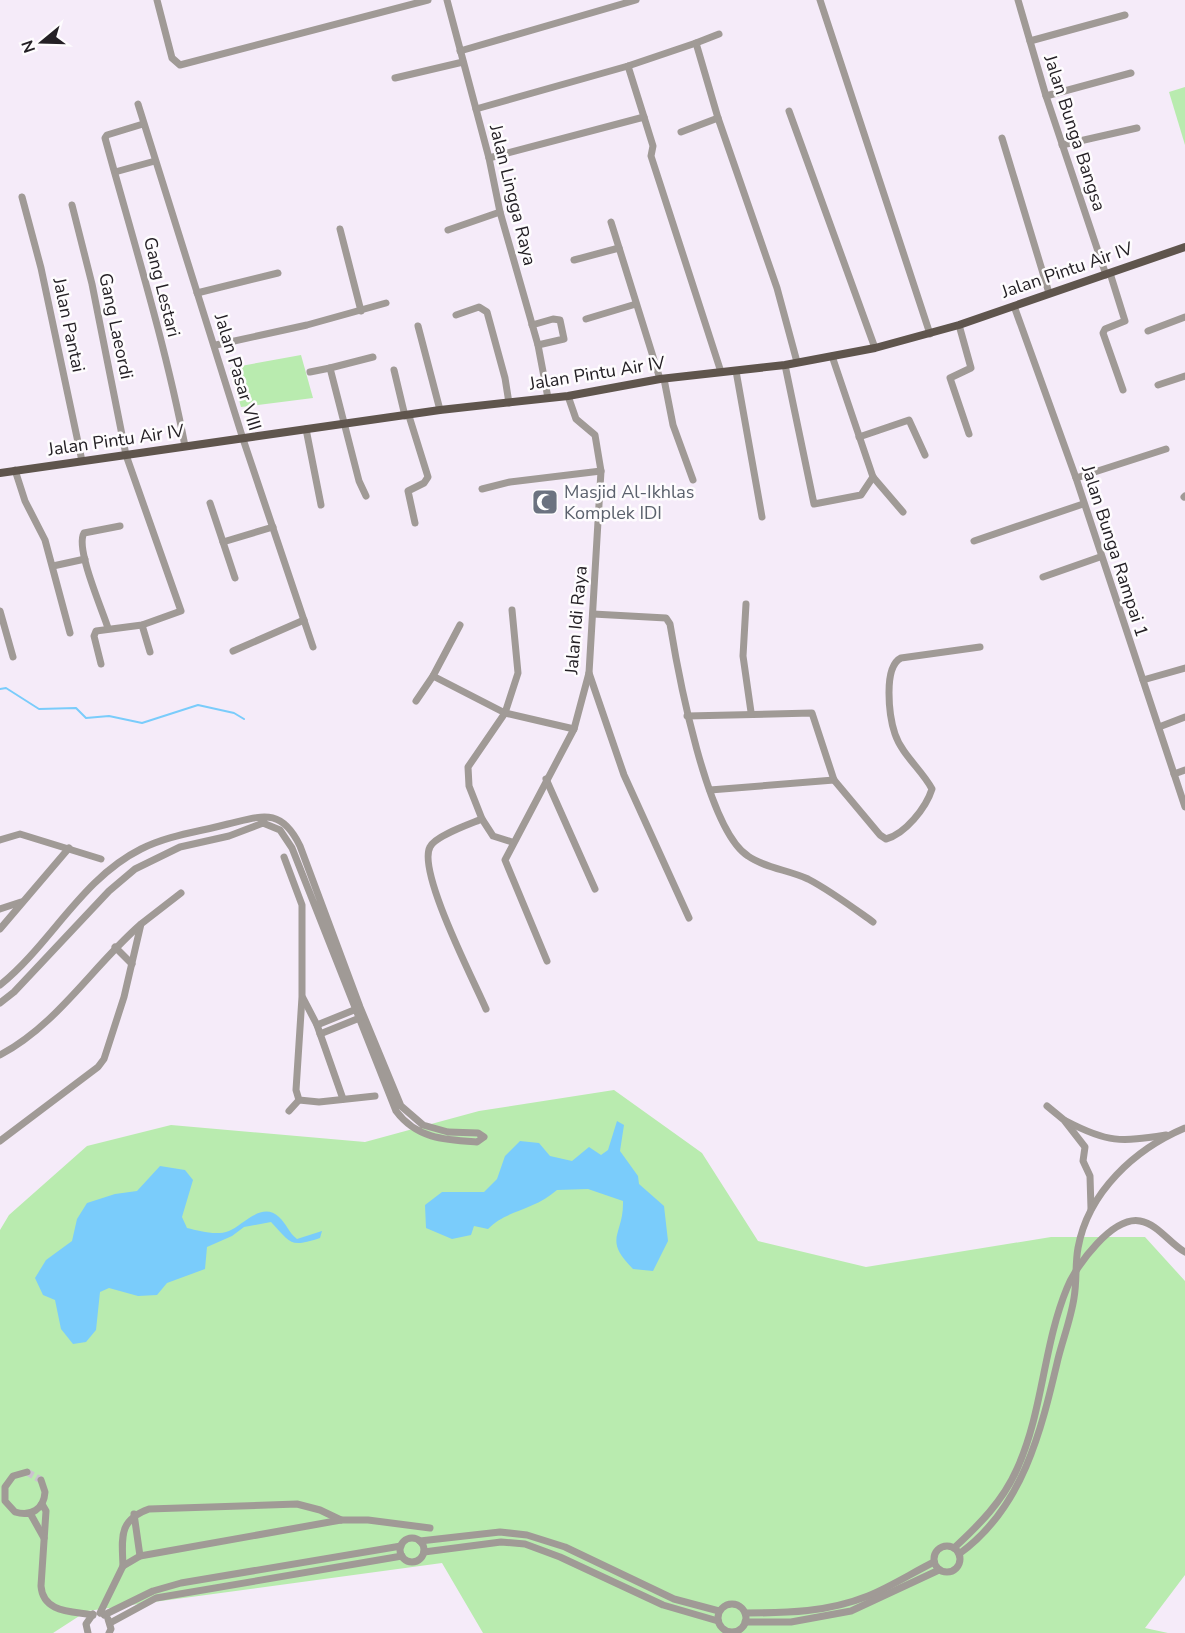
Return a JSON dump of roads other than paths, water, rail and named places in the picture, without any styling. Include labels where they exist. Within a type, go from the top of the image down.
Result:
[{"type":"main road","name":"Jalan Pintu Air IV","points":[[0,472],[440,410],[568,396],[662,379],[785,365],[875,348],[958,326],[1185,248]]},
{"type":"street","points":[[158,0],[172,58],[180,65],[428,0]]},
{"type":"street","name":"Jalan Lingga Raya","points":[[447,0],[489,158],[500,212],[538,345],[548,398]]},
{"type":"street","points":[[460,51],[636,0]]},
{"type":"street","points":[[820,0],[930,334]]},
{"type":"street","name":"Jalan Bunga Bangsa","points":[[1018,0],[1062,145],[1125,321],[1105,329],[1103,333],[1123,390]]},
{"type":"street","points":[[1030,41],[1125,15]]},
{"type":"street","points":[[476,109],[628,66],[719,34]]},
{"type":"street","points":[[696,43],[718,118],[770,266],[797,362]]},
{"type":"street","points":[[395,78],[463,62]]},
{"type":"street","points":[[628,66],[653,146],[651,156],[721,372]]},
{"type":"street","points":[[1046,96],[1131,73]]},
{"type":"street","name":"Jalan Pasar VIII","points":[[138,104],[197,293],[216,345],[243,439],[313,647]]},
{"type":"street","points":[[789,111],[875,348]]},
{"type":"street","points":[[489,158],[644,117]]},
{"type":"street","points":[[681,132],[718,118]]},
{"type":"street","name":"Gang Lestari","points":[[143,124],[106,136],[176,400],[185,446]]},
{"type":"street","points":[[1062,145],[1137,128]]},
{"type":"street","points":[[1002,138],[1049,293]]},
{"type":"street","points":[[115,172],[155,160]]},
{"type":"street","name":"Jalan Pantai","points":[[22,197],[42,268],[82,460]]},
{"type":"street","name":"Gang Laeordi","points":[[72,205],[94,293],[126,454],[181,611],[142,625]]},
{"type":"street","points":[[448,230],[500,212]]},
{"type":"street","points":[[611,222],[662,379],[673,425],[693,480]]},
{"type":"street","points":[[339,229],[361,311]]},
{"type":"street","points":[[574,260],[619,248]]},
{"type":"street","points":[[197,293],[278,273]]},
{"type":"street","points":[[216,345],[386,303]]},
{"type":"street","points":[[586,319],[636,304]]},
{"type":"street","name":"Jalan Bunga Rampai 1","points":[[1014,306],[1076,478],[1100,557],[1185,807]]},
{"type":"street","points":[[456,315],[479,307],[487,312],[506,378],[509,403]]},
{"type":"street","points":[[1148,331],[1185,318]]},
{"type":"street","points":[[532,325],[553,319],[561,320],[564,339],[538,345]]},
{"type":"street","points":[[418,326],[440,410]]},
{"type":"street","points":[[958,326],[971,368],[950,378],[969,434]]},
{"type":"street","points":[[832,356],[873,477],[903,512]]},
{"type":"street","points":[[309,372],[373,357]]},
{"type":"street","points":[[785,365],[814,504],[861,495],[873,477]]},
{"type":"street","points":[[330,368],[366,496]]},
{"type":"street","points":[[394,370],[428,477],[424,483],[408,490],[415,523]]},
{"type":"street","points":[[736,371],[762,518]]},
{"type":"street","points":[[1158,385],[1185,376]]},
{"type":"street","name":"Jalan Idi Raya","points":[[547,961],[505,860],[512,842],[573,729],[589,674],[601,471],[595,435],[576,419],[568,396]]},
{"type":"street","points":[[859,437],[909,420],[925,454]]},
{"type":"street","points":[[306,429],[321,505]]},
{"type":"street","points":[[1076,478],[1166,449]]},
{"type":"street","points":[[15,470],[25,501],[41,531],[53,566],[70,633]]},
{"type":"street","points":[[482,489],[510,482],[601,471]]},
{"type":"street","points":[[210,503],[235,578]]},
{"type":"street","points":[[974,541],[1083,504]]},
{"type":"street","points":[[108,628],[85,559],[81,537],[84,533],[120,526]]},
{"type":"street","points":[[223,542],[273,527]]},
{"type":"street","points":[[1043,577],[1100,557]]},
{"type":"street","points":[[53,566],[85,559]]},
{"type":"street","points":[[746,604],[743,656],[751,712]]},
{"type":"street","points":[[512,610],[518,673],[505,713],[468,767],[469,786],[482,819],[493,836],[512,842]]},
{"type":"street","points":[[0,612],[13,657]]},
{"type":"street","points":[[593,614],[666,618],[670,624],[687,716],[711,790],[729,834],[749,857],[807,879],[873,922]]},
{"type":"street","points":[[233,651],[304,620]]},
{"type":"street","points":[[101,664],[94,636],[96,631],[108,628],[142,625],[150,652]]},
{"type":"street","points":[[416,701],[433,676],[460,625]]},
{"type":"street","points":[[687,716],[751,712],[812,713],[834,780],[882,838],[896,836],[922,808],[932,789],[895,734],[889,679],[892,666],[901,658],[980,647]]},
{"type":"street","points":[[1143,680],[1185,668]]},
{"type":"street","points":[[589,674],[624,775],[689,918]]},
{"type":"street","points":[[433,676],[505,713],[573,729]]},
{"type":"street","points":[[1159,727],[1185,717]]},
{"type":"street","points":[[1174,774],[1185,770]]},
{"type":"street","points":[[546,779],[595,889]]},
{"type":"street","points":[[711,790],[834,780]]},
{"type":"street","points":[[0,985],[26,962],[86,892],[120,861],[157,842],[189,831],[265,815],[286,826],[300,846],[358,1008],[362,1017],[397,1098],[406,1112],[417,1122],[435,1129],[478,1133],[484,1137],[483,1140],[477,1142],[434,1138],[415,1130],[401,1118],[392,1106],[362,1017]]},
{"type":"street","points":[[482,819],[430,844],[427,855],[428,869],[441,907],[486,1009]]},
{"type":"street","points":[[0,1002],[22,984],[109,891],[135,868],[180,847],[229,836],[263,824],[275,827],[285,835],[331,937]]},
{"type":"street","points":[[226,825],[229,836]]},
{"type":"street","points":[[0,840],[20,834],[101,859]]},
{"type":"street","points":[[0,929],[69,848]]},
{"type":"street","points":[[284,857],[302,906],[302,997],[296,1090],[299,1100]]},
{"type":"street","points":[[0,1055],[23,1042],[46,1023],[115,947],[182,893]]},
{"type":"street","points":[[0,909],[21,902]]},
{"type":"street","points":[[0,1140],[98,1066],[107,1048],[132,964],[141,924]]},
{"type":"street","points":[[115,947],[132,964]]},
{"type":"street","points":[[302,997],[317,1025],[343,1099]]},
{"type":"street","points":[[317,1025],[358,1008]]},
{"type":"street","points":[[320,1034],[362,1017]]},
{"type":"street","points":[[299,1100],[319,1102],[375,1096]]},
{"type":"street","points":[[289,1112],[299,1100]]},
{"type":"street","points":[[1047,1106],[1064,1120],[1097,1137],[1107,1137],[1121,1142],[1172,1134]]},
{"type":"street","points":[[1064,1120],[1085,1147],[1083,1161],[1090,1176],[1091,1212]]},
{"type":"street","points":[[1076,1274],[1078,1246],[1091,1212],[1108,1182],[1121,1173],[1128,1161],[1185,1128]]},
{"type":"street","points":[[745,1622],[791,1622],[851,1611],[939,1570],[947,1572],[954,1570],[959,1564],[957,1551],[992,1511],[1016,1472],[1028,1442],[1067,1286],[1108,1231],[1121,1223],[1140,1221],[1152,1226],[1185,1252]]},
{"type":"street","points":[[27,1472],[19,1473],[8,1480],[4,1494],[9,1508],[22,1514],[30,1513],[42,1504],[45,1492],[41,1480]]},
{"type":"street","points":[[42,1504],[46,1511],[41,1586],[43,1599],[50,1606],[99,1614],[111,1629],[156,1598],[402,1556],[414,1562],[424,1552],[501,1542],[542,1549],[644,1597],[718,1622],[723,1629],[731,1632],[740,1629],[745,1622],[745,1613],[739,1606],[730,1603],[719,1611],[718,1622]]},
{"type":"street","points":[[99,1614],[123,1566],[122,1535],[134,1514],[149,1509],[286,1504],[320,1510],[341,1520]]},
{"type":"street","points":[[30,1513],[44,1538]]},
{"type":"street","points":[[134,1514],[140,1556]]},
{"type":"street","points":[[123,1566],[140,1556],[341,1520],[368,1520],[430,1528]]},
{"type":"street","points":[[500,1532],[501,1542]]},
{"type":"street","points":[[88,1633],[86,1624],[99,1614],[153,1591],[181,1583],[401,1546],[409,1538],[420,1541],[500,1532],[527,1534],[565,1547],[659,1593],[719,1611]]},
{"type":"street","points":[[420,1541],[424,1552]]},
{"type":"street","points":[[939,1570],[934,1562],[935,1552],[944,1545],[957,1551]]},
{"type":"street","points":[[401,1546],[402,1556]]},
{"type":"street","points":[[745,1613],[786,1613],[837,1607],[869,1596],[934,1562]]},
{"type":"water","points":[[617,1121],[624,1125],[620,1151],[638,1176],[639,1184],[664,1206],[668,1241],[653,1271],[633,1269],[618,1250],[616,1243],[623,1201],[588,1189],[557,1190],[539,1202],[503,1218],[488,1229],[474,1226],[471,1235],[452,1239],[426,1228],[425,1205],[442,1192],[484,1192],[497,1179],[505,1156],[520,1141],[539,1143],[550,1156],[572,1161],[589,1147],[601,1155],[608,1150]]},
{"type":"water","points":[[160,1166],[185,1170],[193,1180],[182,1217],[187,1228],[219,1233],[229,1231],[253,1216],[266,1212],[279,1217],[297,1239],[322,1231],[320,1238],[302,1243],[291,1242],[271,1222],[244,1227],[232,1236],[207,1247],[205,1269],[167,1283],[157,1295],[138,1296],[109,1288],[100,1292],[96,1330],[86,1342],[73,1344],[61,1329],[55,1300],[43,1295],[35,1278],[46,1260],[72,1241],[77,1219],[87,1203],[115,1194],[137,1191]]},
{"type":"waterway","points":[[0,689],[6,688],[39,709],[76,708],[86,718],[109,716],[142,723],[198,705],[234,713],[244,719]]},
{"type":"tunnel","points":[[27,1472],[41,1480]]},
{"type":"place","name":"Masjid Al-Ikhlas Komplek IDI","points":[[545,502]]}]
